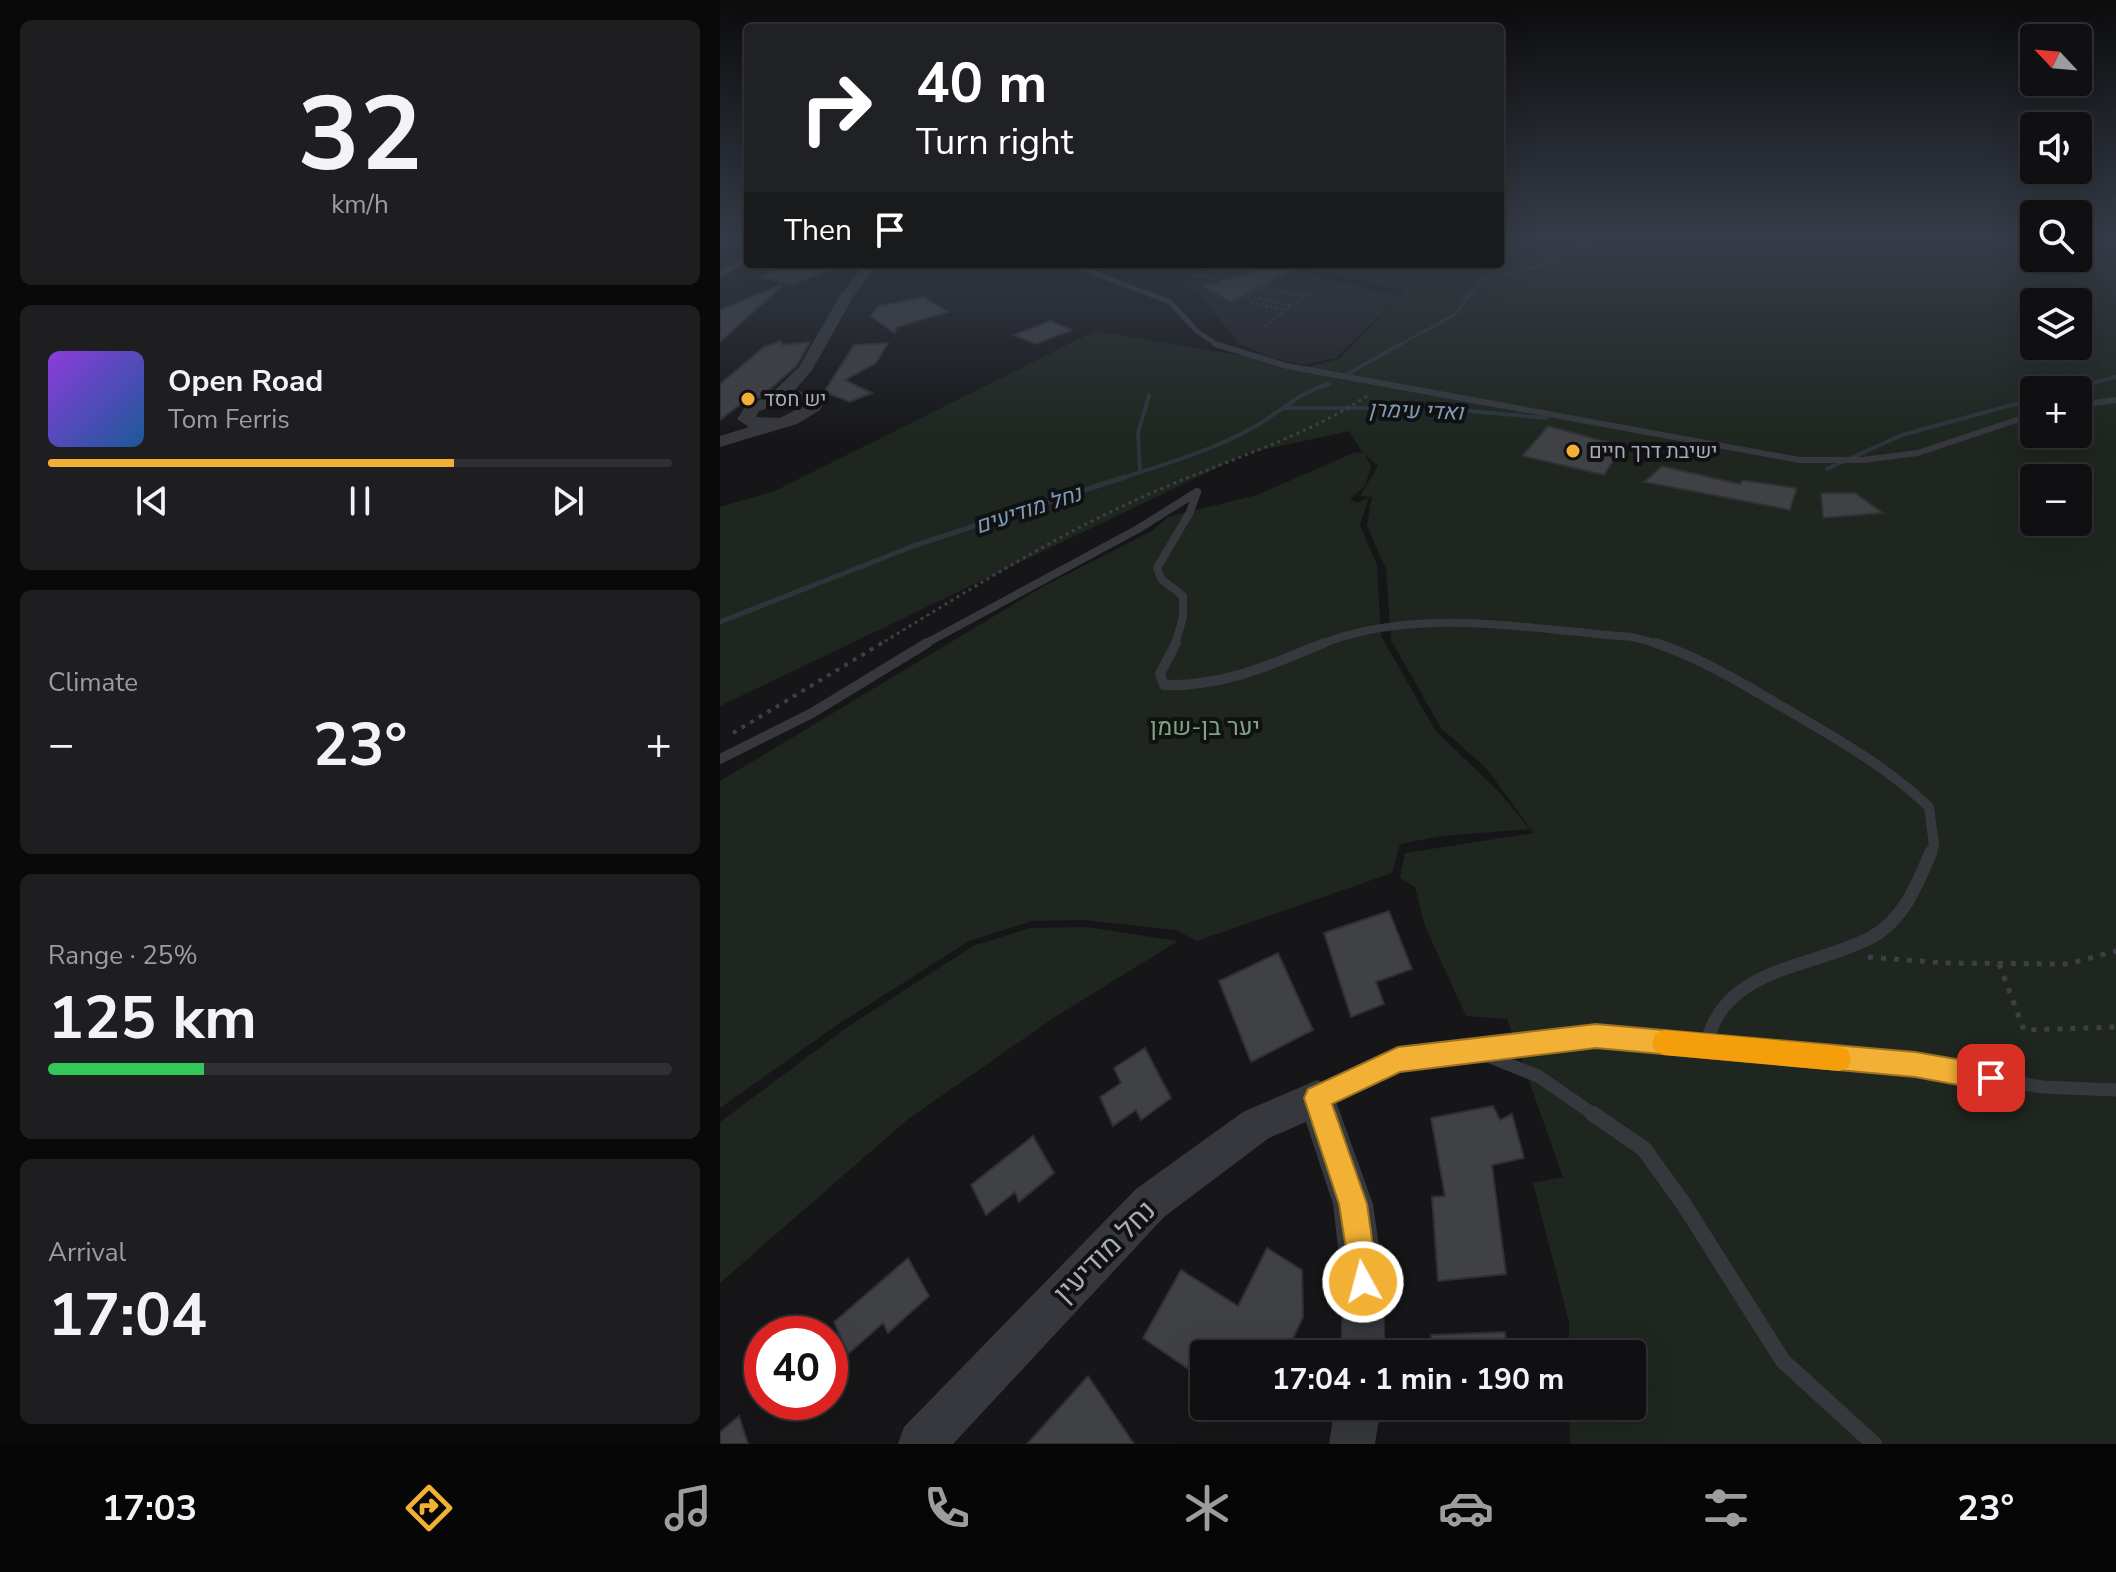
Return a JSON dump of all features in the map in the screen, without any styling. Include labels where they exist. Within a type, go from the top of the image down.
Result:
[{"type":"street","points":[[720,432],[802,378],[842,307]]},
{"type":"street","points":[[720,442],[809,412],[814,401],[815,385],[857,307]]},
{"type":"street","points":[[774,399],[800,396],[814,401]]},
{"type":"street","points":[[747,417],[751,423],[773,424]]},
{"type":"street","points":[[1317,1098],[1353,1204],[1363,1282],[1363,1340]]},
{"type":"street","name":"נחל מודיעין","points":[[921,1444],[1150,1203],[1256,1125],[1317,1098]]},
{"type":"street","points":[[1352,1444],[1356,1420]]},
{"type":"lane","points":[[1175,307],[1198,332],[1218,346],[1287,366],[1799,460],[1863,460],[1918,453],[2020,419]]},
{"type":"lane","points":[[2092,403],[2116,400]]},
{"type":"lane","points":[[720,759],[812,713],[961,622],[1138,529],[1197,492],[1194,508],[1162,554],[1157,568],[1161,579],[1183,596],[1185,612],[1176,645],[1160,674],[1164,685],[1193,688],[1231,680],[1349,634],[1386,624],[1421,622],[1632,637],[1664,643],[1739,681],[1894,774],[1929,807],[1934,845],[1911,900],[1874,936],[1743,986],[1725,999],[1710,1024],[1706,1047]]},
{"type":"lane","points":[[1317,1098],[1398,1059],[1596,1036],[1915,1064],[2042,1087],[2116,1090]]},
{"type":"lane","points":[[1473,1050],[1538,1076],[1644,1149],[1683,1203],[1783,1361],[1874,1444]]},
{"type":"path","points":[[1271,307],[1284,310]]},
{"type":"path","points":[[1265,326],[1288,307]]},
{"type":"path","points":[[731,733],[1056,538],[1137,499],[1336,417],[1383,385]]},
{"type":"path","points":[[1826,954],[1999,964],[2068,964],[2116,951]]},
{"type":"path","points":[[1999,964],[2024,1030],[2116,1027]]},
{"type":"shaded area","points":[[1210,307],[1389,307],[1335,358],[1303,365],[1272,358],[1240,344]]},
{"type":"green space","name":"יער בן-שמן","points":[[1391,307],[2020,307],[2020,360],[2092,360],[2092,307],[2116,307],[2116,1444],[1570,1444],[1569,1420],[1646,1420],[1646,1340],[1569,1340],[1569,1322],[1533,1183],[1563,1177],[1507,1019],[1466,1016],[1425,926],[1415,887],[1400,878],[1405,853],[1534,833],[1486,768],[1441,728],[1391,640],[1386,569],[1367,526],[1372,497],[1360,496],[1378,466],[1365,454],[1371,467],[1365,486],[1350,499],[1357,503],[1369,497],[1360,525],[1377,565],[1381,636],[1435,730],[1500,793],[1530,829],[1441,836],[1400,844],[1392,873],[1197,941],[1176,930],[1083,920],[1032,921],[969,941],[837,1025],[720,1108],[720,781],[1044,586],[1152,531],[1168,517],[1257,495],[1356,452],[1363,453],[1349,431],[1248,453],[720,706],[720,507],[777,490],[1095,331],[1307,367],[1339,359]]},
{"type":"green space","points":[[1087,927],[1178,941],[1058,1015],[908,1119],[720,1283],[720,1122],[846,1028],[973,946],[1030,928]]},
{"type":"building","points":[[726,307],[758,307],[720,342],[720,310]]},
{"type":"building","points":[[877,307],[941,307],[948,312],[897,327],[894,333],[871,316]]},
{"type":"building","points":[[1050,321],[1072,330],[1036,344],[1014,335]]},
{"type":"building","points":[[781,341],[783,345],[810,342],[797,365],[761,397],[741,404],[720,420],[720,384],[764,347]]},
{"type":"building","points":[[888,343],[876,363],[845,380],[872,393],[850,402],[824,392],[854,345]]},
{"type":"building","name":"ישיבת דרך חיים","points":[[1548,426],[1623,446],[1604,475],[1522,456]]},
{"type":"building","points":[[1662,466],[1740,484],[1742,480],[1797,488],[1790,510],[1644,482]]},
{"type":"building","points":[[1821,493],[1855,493],[1883,513],[1823,518]]},
{"type":"building","points":[[1389,911],[1412,969],[1376,982],[1384,1004],[1351,1017],[1324,933]]},
{"type":"building","points":[[1278,953],[1313,1030],[1251,1062],[1219,981]]},
{"type":"building","points":[[1145,1048],[1171,1098],[1141,1120],[1136,1110],[1113,1126],[1100,1097],[1121,1083],[1114,1068]]},
{"type":"building","points":[[1493,1106],[1500,1120],[1512,1114],[1524,1158],[1492,1165],[1506,1274],[1438,1281],[1432,1197],[1445,1196],[1431,1118]]},
{"type":"building","points":[[1033,1136],[1054,1173],[1019,1202],[1015,1192],[986,1215],[971,1185]]},
{"type":"building","points":[[1267,1248],[1302,1270],[1303,1317],[1292,1340],[1190,1340],[1187,1368],[1143,1338],[1181,1270],[1238,1306]]},
{"type":"building","points":[[908,1258],[929,1296],[888,1333],[883,1323],[848,1354],[848,1316],[841,1316]]},
{"type":"building","points":[[1505,1332],[1506,1340],[1431,1340],[1431,1335]]},
{"type":"building","points":[[1088,1376],[1134,1444],[1027,1444]]},
{"type":"building","points":[[739,1416],[748,1444],[720,1444],[720,1432]]},
{"type":"waterway","name":"נחל מודיעים","points":[[1397,346],[1454,315],[1460,307]]},
{"type":"waterway","name":"נחל מודיעים","points":[[1349,373],[1401,344]]},
{"type":"waterway","name":"ואדי עימרן","points":[[2092,384],[2116,377]]},
{"type":"waterway","name":"נחל מודיעים","points":[[1125,477],[1222,443],[1309,392],[1329,384]]},
{"type":"waterway","points":[[1140,471],[1138,433],[1149,395]]},
{"type":"waterway","name":"ואדי עימרן","points":[[1827,469],[1902,435],[2020,403]]},
{"type":"waterway","name":"ואדי עימרן","points":[[1284,408],[1436,408],[1547,418]]},
{"type":"waterway","name":"נחל מודיעים","points":[[720,622],[916,545],[1125,477]]},
{"type":"waterway","name":"נחל מודיעים","points":[[1119,479],[1125,477]]},
{"type":"slow traffic","points":[[1664,1043],[1839,1059]]},
{"type":"place","name":"יש חסד","points":[[748,399]]},
{"type":"place","name":"ישיבת דרך חיים","points":[[1573,451]]},
{"type":"route","points":[[1363,1282],[1353,1204],[1334,1140],[1317,1098],[1398,1059],[1596,1036],[1744,1052],[1915,1064],[1991,1078]]}]
